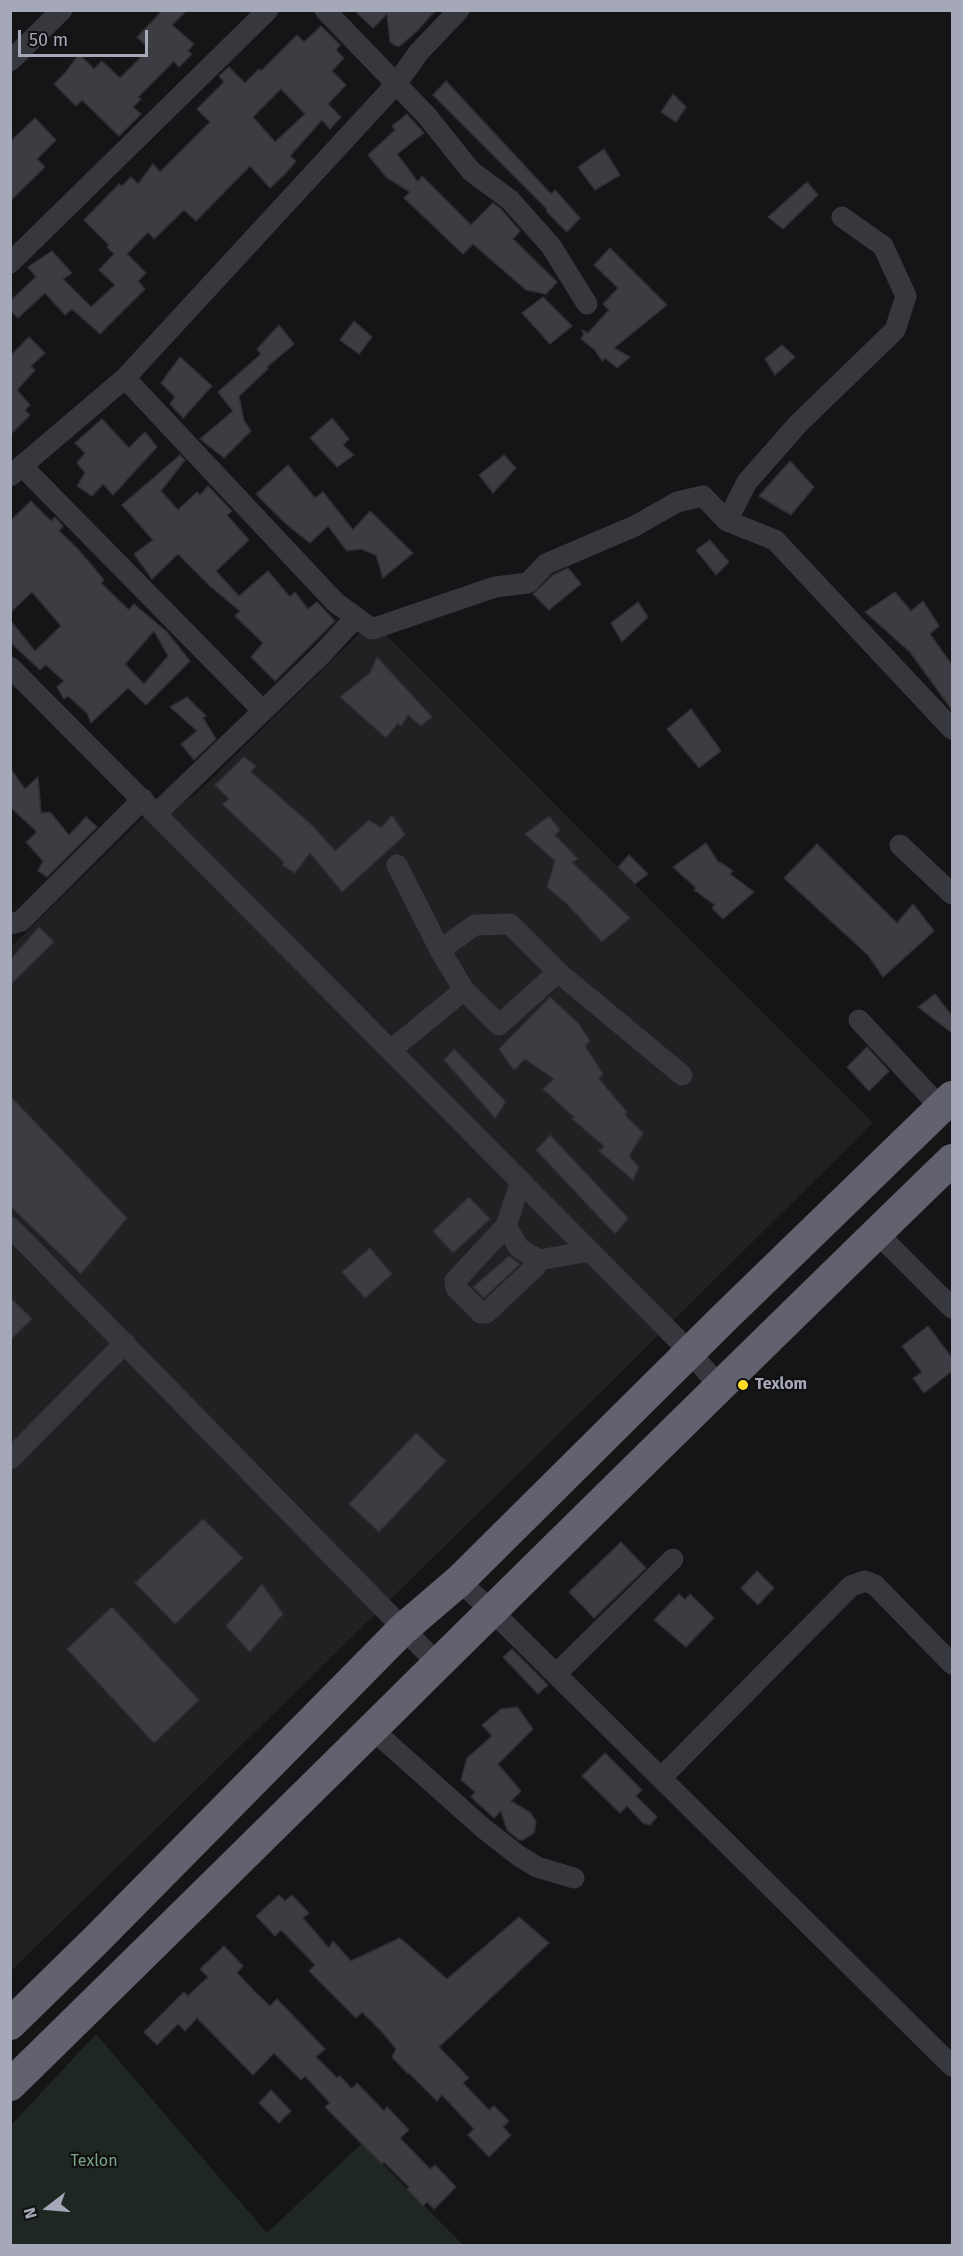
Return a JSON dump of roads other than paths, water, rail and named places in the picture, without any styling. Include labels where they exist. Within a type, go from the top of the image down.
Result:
[{"type":"highway","points":[[10,2024],[404,1629],[459,1581],[947,1102]]},
{"type":"highway","points":[[10,2085],[373,1730],[491,1610],[952,1160]]},
{"type":"street","points":[[10,61],[62,10]]},
{"type":"street","points":[[10,263],[268,10]]},
{"type":"street","points":[[324,10],[427,116],[471,171],[510,200],[551,246],[587,304]]},
{"type":"street","points":[[262,710],[17,472],[125,378],[396,84],[419,52],[459,10]]},
{"type":"street","points":[[727,521],[747,482],[798,424],[895,330],[906,296],[883,246],[842,217]]},
{"type":"street","points":[[125,378],[335,602],[372,629],[495,587],[528,583],[546,564],[635,526],[677,502],[703,496],[727,521],[774,540],[952,729]]},
{"type":"street","points":[[10,924],[21,921],[262,710],[321,655],[355,618]]},
{"type":"street","points":[[10,667],[690,1352],[720,1387]]},
{"type":"street","points":[[900,845],[952,894]]},
{"type":"street","points":[[397,866],[440,950],[464,990],[499,1025],[558,972]]},
{"type":"street","points":[[440,950],[476,925],[510,924],[558,972],[682,1075]]},
{"type":"street","points":[[391,1050],[464,990]]},
{"type":"street","points":[[859,1020],[947,1102]]},
{"type":"street","points":[[521,1181],[506,1226],[455,1281],[456,1288],[481,1313],[486,1313],[535,1267],[539,1260]]},
{"type":"street","points":[[506,1226],[519,1248],[539,1260],[590,1251]]},
{"type":"street","points":[[10,1227],[438,1664]]},
{"type":"street","points":[[877,1233],[952,1308]]},
{"type":"street","points":[[10,1459],[125,1343]]},
{"type":"street","points":[[555,1674],[673,1559]]},
{"type":"street","points":[[459,1581],[952,2066]]},
{"type":"street","points":[[661,1778],[851,1586],[865,1581],[875,1585],[952,1664]]},
{"type":"street","points":[[373,1730],[483,1828],[510,1849],[537,1867],[574,1878]]},
{"type":"place","name":"Texlom","points":[[743,1385]]},
{"type":"park label","name":"Texlon","points":[[94,2162]]}]
